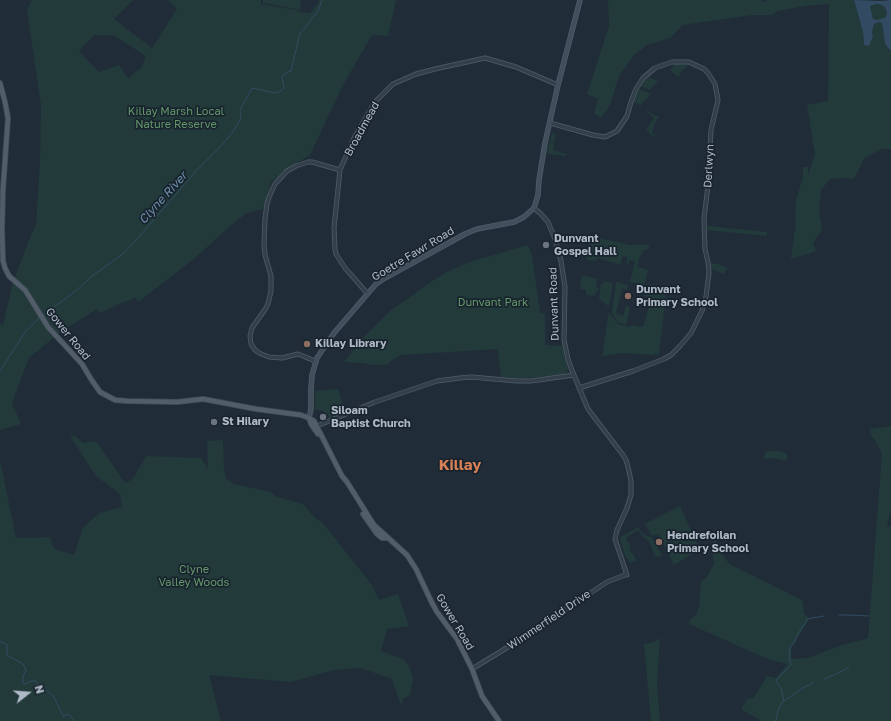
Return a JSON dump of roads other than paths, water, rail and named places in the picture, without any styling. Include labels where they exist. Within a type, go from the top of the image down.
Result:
[{"type":"main road","points":[[534,208],[538,196],[543,153],[558,85],[580,0]]},
{"type":"main road","name":"Gower Road","points":[[0,84],[6,102],[8,118],[3,189],[3,261],[9,276],[25,290],[48,327],[82,364],[100,392],[115,400],[127,402],[178,402],[203,399],[262,410],[301,415],[314,422],[344,482],[369,523],[377,534],[382,538],[387,538],[407,555],[416,569],[432,603],[443,621],[458,639],[472,669],[482,696],[499,721]]},
{"type":"main road","name":"Goetre Fawr Road","points":[[309,418],[315,361],[323,347],[376,284],[465,234],[477,229],[514,222],[524,217],[534,208]]},
{"type":"main road","name":"Gower Road","points":[[309,418],[310,424],[315,429],[329,452]]},
{"type":"street","name":"Broadmead","points":[[367,293],[345,268],[336,254],[334,228],[340,170],[354,138],[375,102],[393,84],[416,74],[485,58],[516,67],[558,85]]},
{"type":"street","name":"Derlwyn","points":[[550,124],[605,137],[617,131],[627,116],[630,102],[643,78],[655,68],[672,62],[690,62],[704,69],[715,84],[718,100],[711,130],[708,185],[704,219],[705,249],[709,272],[706,297],[702,311],[691,333],[671,355],[633,371],[579,388]]},
{"type":"street","points":[[315,361],[298,354],[282,358],[269,357],[259,353],[251,344],[250,333],[268,304],[271,276],[265,255],[265,219],[269,197],[275,184],[287,171],[308,162],[340,170]]},
{"type":"street","name":"Dunvant Road","points":[[534,208],[548,222],[555,239],[561,261],[565,287],[564,340],[568,359],[588,409],[626,460],[628,467],[631,482],[631,495],[615,539],[627,575]]},
{"type":"street","points":[[317,426],[375,402],[437,381],[471,377],[531,381],[574,375]]},
{"type":"street","name":"Wimmerfield Drive","points":[[472,669],[607,582],[627,575]]},
{"type":"water","points":[[854,0],[891,0],[891,50],[885,44],[882,23],[879,22],[874,24],[872,32],[873,36],[869,46],[864,45],[863,32]],"holes":[[[877,4],[885,7],[887,14],[885,18],[877,20],[873,19],[870,6]]]},
{"type":"waterway","name":"Clyne River","points":[[43,315],[124,253],[138,238],[234,130],[241,118],[241,108],[252,88],[275,93],[284,88],[282,76],[291,71],[300,33],[318,11],[322,0]]},
{"type":"waterway","name":"Clyne River","points":[[0,371],[25,332],[40,317]]},
{"type":"waterway","points":[[839,615],[869,616]]},
{"type":"waterway","points":[[791,665],[789,657],[790,647],[794,643],[807,619],[824,616]]},
{"type":"waterway","name":"Clyne River","points":[[0,641],[7,645],[7,655],[23,664],[26,670],[23,677],[23,683],[26,684],[31,681],[36,681],[38,686],[45,689],[54,697],[63,716],[69,714],[74,721]]},
{"type":"waterway","points":[[824,679],[842,671],[849,666]]},
{"type":"waterway","points":[[775,721],[781,703],[784,701],[781,688],[776,682],[777,679],[789,667]]},
{"type":"waterway","points":[[784,701],[814,682]]},
{"type":"place","name":"Dunvant Gospel Hall","points":[[546,245]]},
{"type":"place","name":"Dunvant Primary School","points":[[628,296]]},
{"type":"place","name":"Killay Library","points":[[307,344]]},
{"type":"place","name":"Siloam Baptist Church","points":[[323,417]]},
{"type":"place","name":"St Hilary","points":[[214,422]]},
{"type":"place","name":"Hendrefoilan Primary School","points":[[659,542]]},
{"type":"district","name":"Killay","points":[[460,465]]},
{"type":"park label","name":"Killay Marsh Local Nature Reserve","points":[[176,118]]},
{"type":"park label","name":"Dunvant Park","points":[[493,303]]},
{"type":"park label","name":"Clyne Valley Woods","points":[[194,576]]}]
